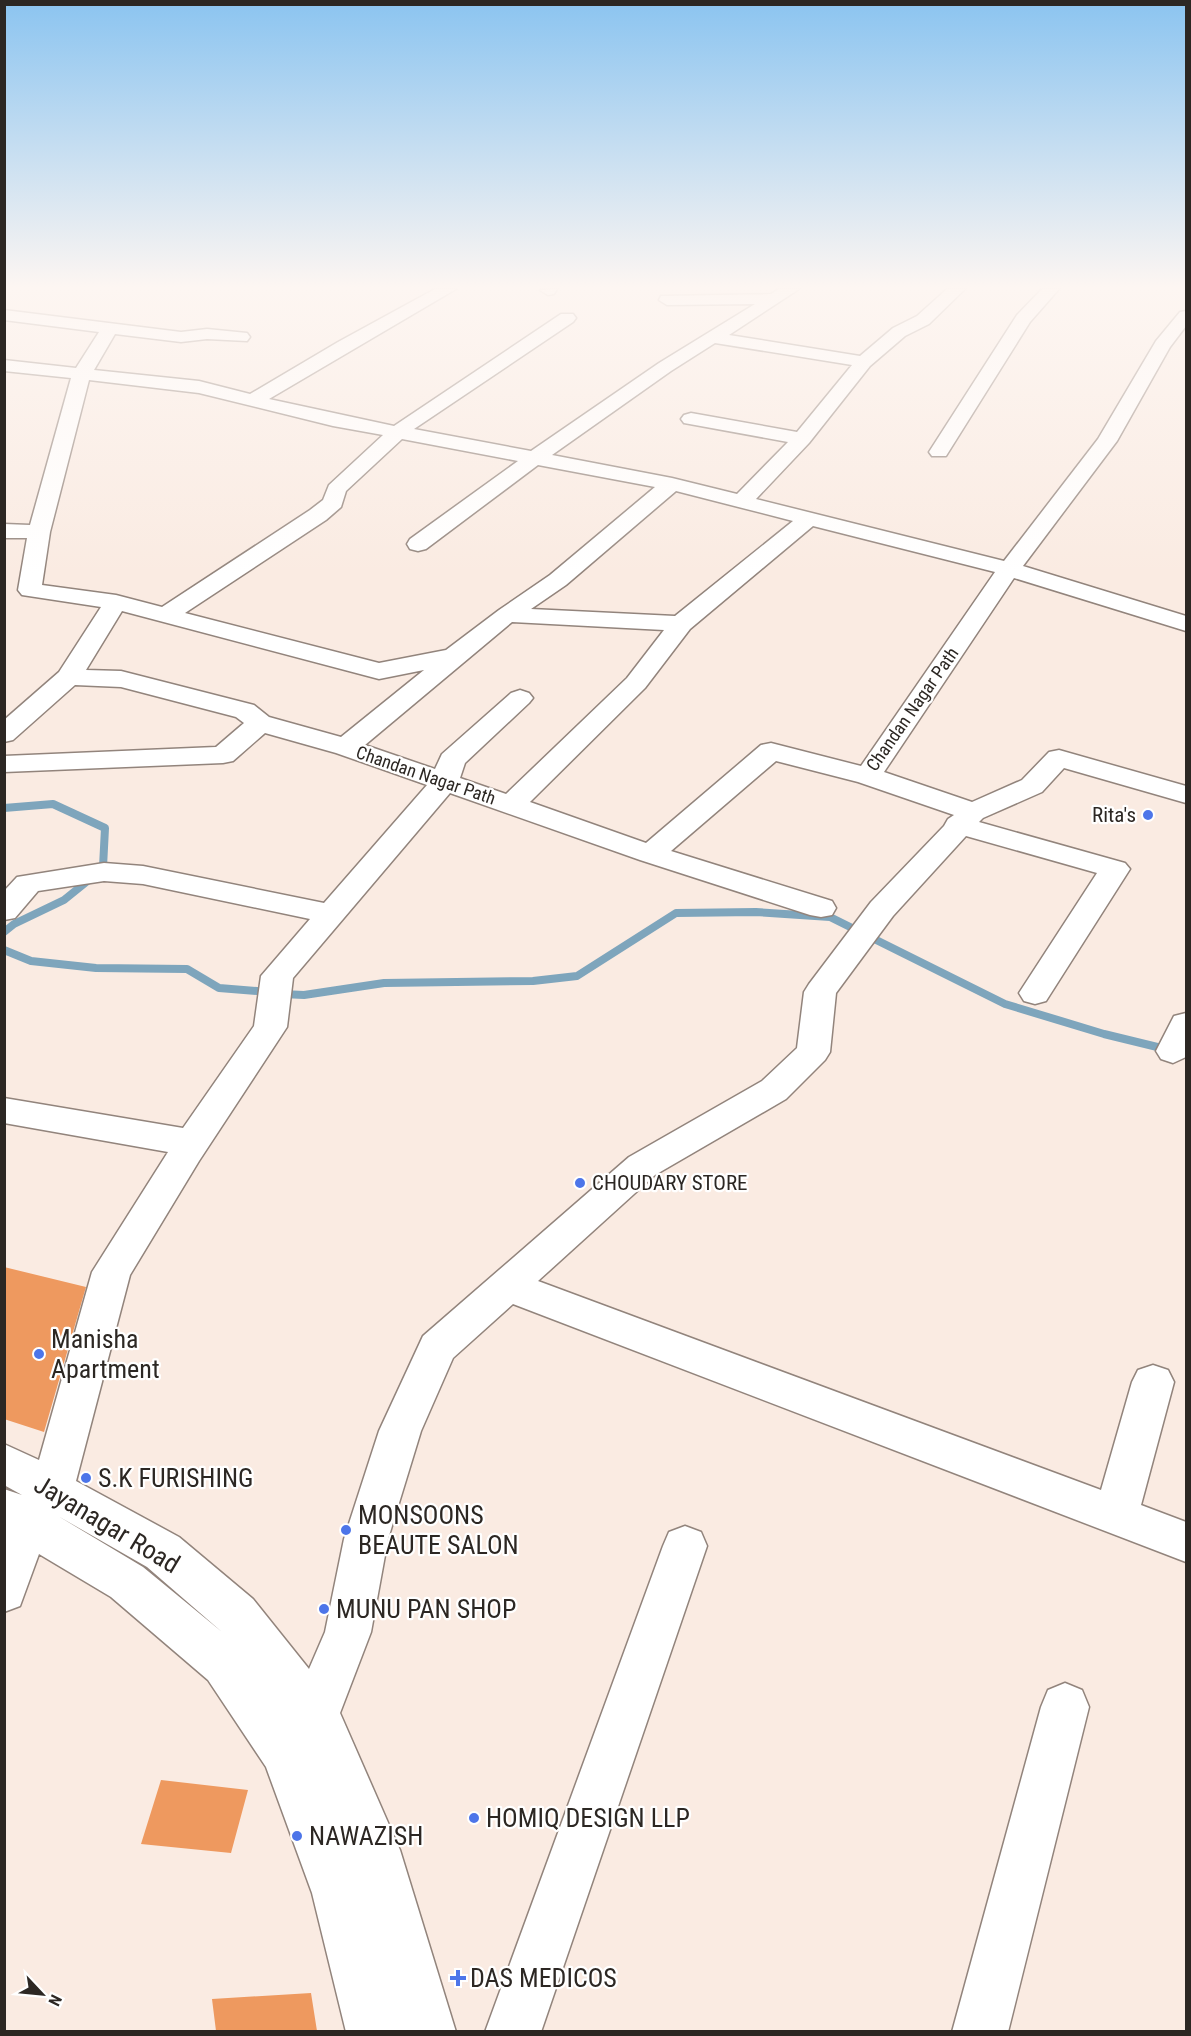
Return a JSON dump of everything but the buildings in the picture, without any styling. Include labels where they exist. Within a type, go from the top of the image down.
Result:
[{"type":"street","points":[[79,384],[39,532],[30,590],[116,602],[379,671],[454,656]]},
{"type":"street","points":[[170,384],[200,387],[255,399],[333,420],[672,484],[1009,569],[1184,620]]},
{"type":"street","points":[[255,399],[280,384]]},
{"type":"street","points":[[167,614],[318,514],[333,502],[336,489],[399,431],[469,384]]},
{"type":"street","points":[[418,544],[641,384]]},
{"type":"street","points":[[741,502],[802,439],[846,384]]},
{"type":"street","points":[[939,452],[982,384]]},
{"type":"street","name":"Chandan Nagar Path","points":[[69,677],[121,679],[245,711],[260,723],[346,747],[650,854],[771,751],[868,776],[1009,569],[1107,441],[1140,384]]},
{"type":"street","points":[[691,419],[802,439]]},
{"type":"street","points":[[346,747],[454,656],[507,615],[558,580],[672,484]]},
{"type":"street","points":[[511,805],[636,683],[681,624],[810,518]]},
{"type":"street","points":[[4,531],[39,532]]},
{"type":"street","points":[[4,734],[69,677],[116,602]]},
{"type":"street","points":[[507,615],[681,624]]},
{"type":"street","points":[[4,1592],[28,1507],[111,1272],[192,1143],[270,1027],[277,976],[445,782],[452,760],[520,698]]},
{"type":"street","points":[[4,764],[223,755],[260,723]]},
{"type":"street","points":[[297,1728],[348,1632],[366,1539],[400,1431],[437,1348],[642,1166],[774,1090],[813,1052],[820,992],[882,909],[965,819],[1032,786],[1059,758],[1186,795]]},
{"type":"street","points":[[868,776],[965,819],[1115,869],[1035,993]]},
{"type":"street","points":[[650,854],[821,908]]},
{"type":"street","points":[[4,911],[28,883],[90,874],[143,875],[332,914]]},
{"type":"street","points":[[4,1110],[192,1143]]},
{"type":"street","points":[[508,1286],[1186,1542]]},
{"type":"street","points":[[1116,1515],[1153,1382]]},
{"type":"street","name":"Jayanagar Road","points":[[4,1463],[28,1507],[127,1582],[297,1728],[374,1850],[428,2031]]},
{"type":"street","points":[[513,2031],[685,1546]]},
{"type":"street","points":[[980,2031],[1065,1707]]},
{"type":"street","name":"Jayanagar Road","points":[[297,1728],[285,1752],[338,1893],[375,2031]]},
{"type":"waterway","points":[[4,808],[53,804],[105,828],[103,867],[100,870]]},
{"type":"waterway","points":[[4,932],[14,924],[64,900],[90,879]]},
{"type":"waterway","points":[[282,994],[304,995],[384,983],[533,981],[577,976],[676,913],[756,912],[830,917],[1005,1004],[1104,1034],[1186,1054]]},
{"type":"waterway","points":[[4,950],[31,961],[96,968],[187,969],[219,988],[269,992]]},
{"type":"place","name":"Rita's","points":[[1148,815]]},
{"type":"place","name":"CHOUDARY STORE","points":[[580,1183]]},
{"type":"place","name":"Manisha Apartment","points":[[39,1354]]},
{"type":"place","name":"S.K FURISHING","points":[[86,1478]]},
{"type":"place","name":"MONSOONS BEAUTE SALON","points":[[346,1530]]},
{"type":"place","name":"MUNU PAN SHOP","points":[[324,1609]]},
{"type":"place","name":"HOMIQ DESIGN LLP","points":[[474,1818]]},
{"type":"place","name":"NAWAZISH","points":[[297,1836]]},
{"type":"place","name":"DAS MEDICOS","points":[[458,1978]]}]
